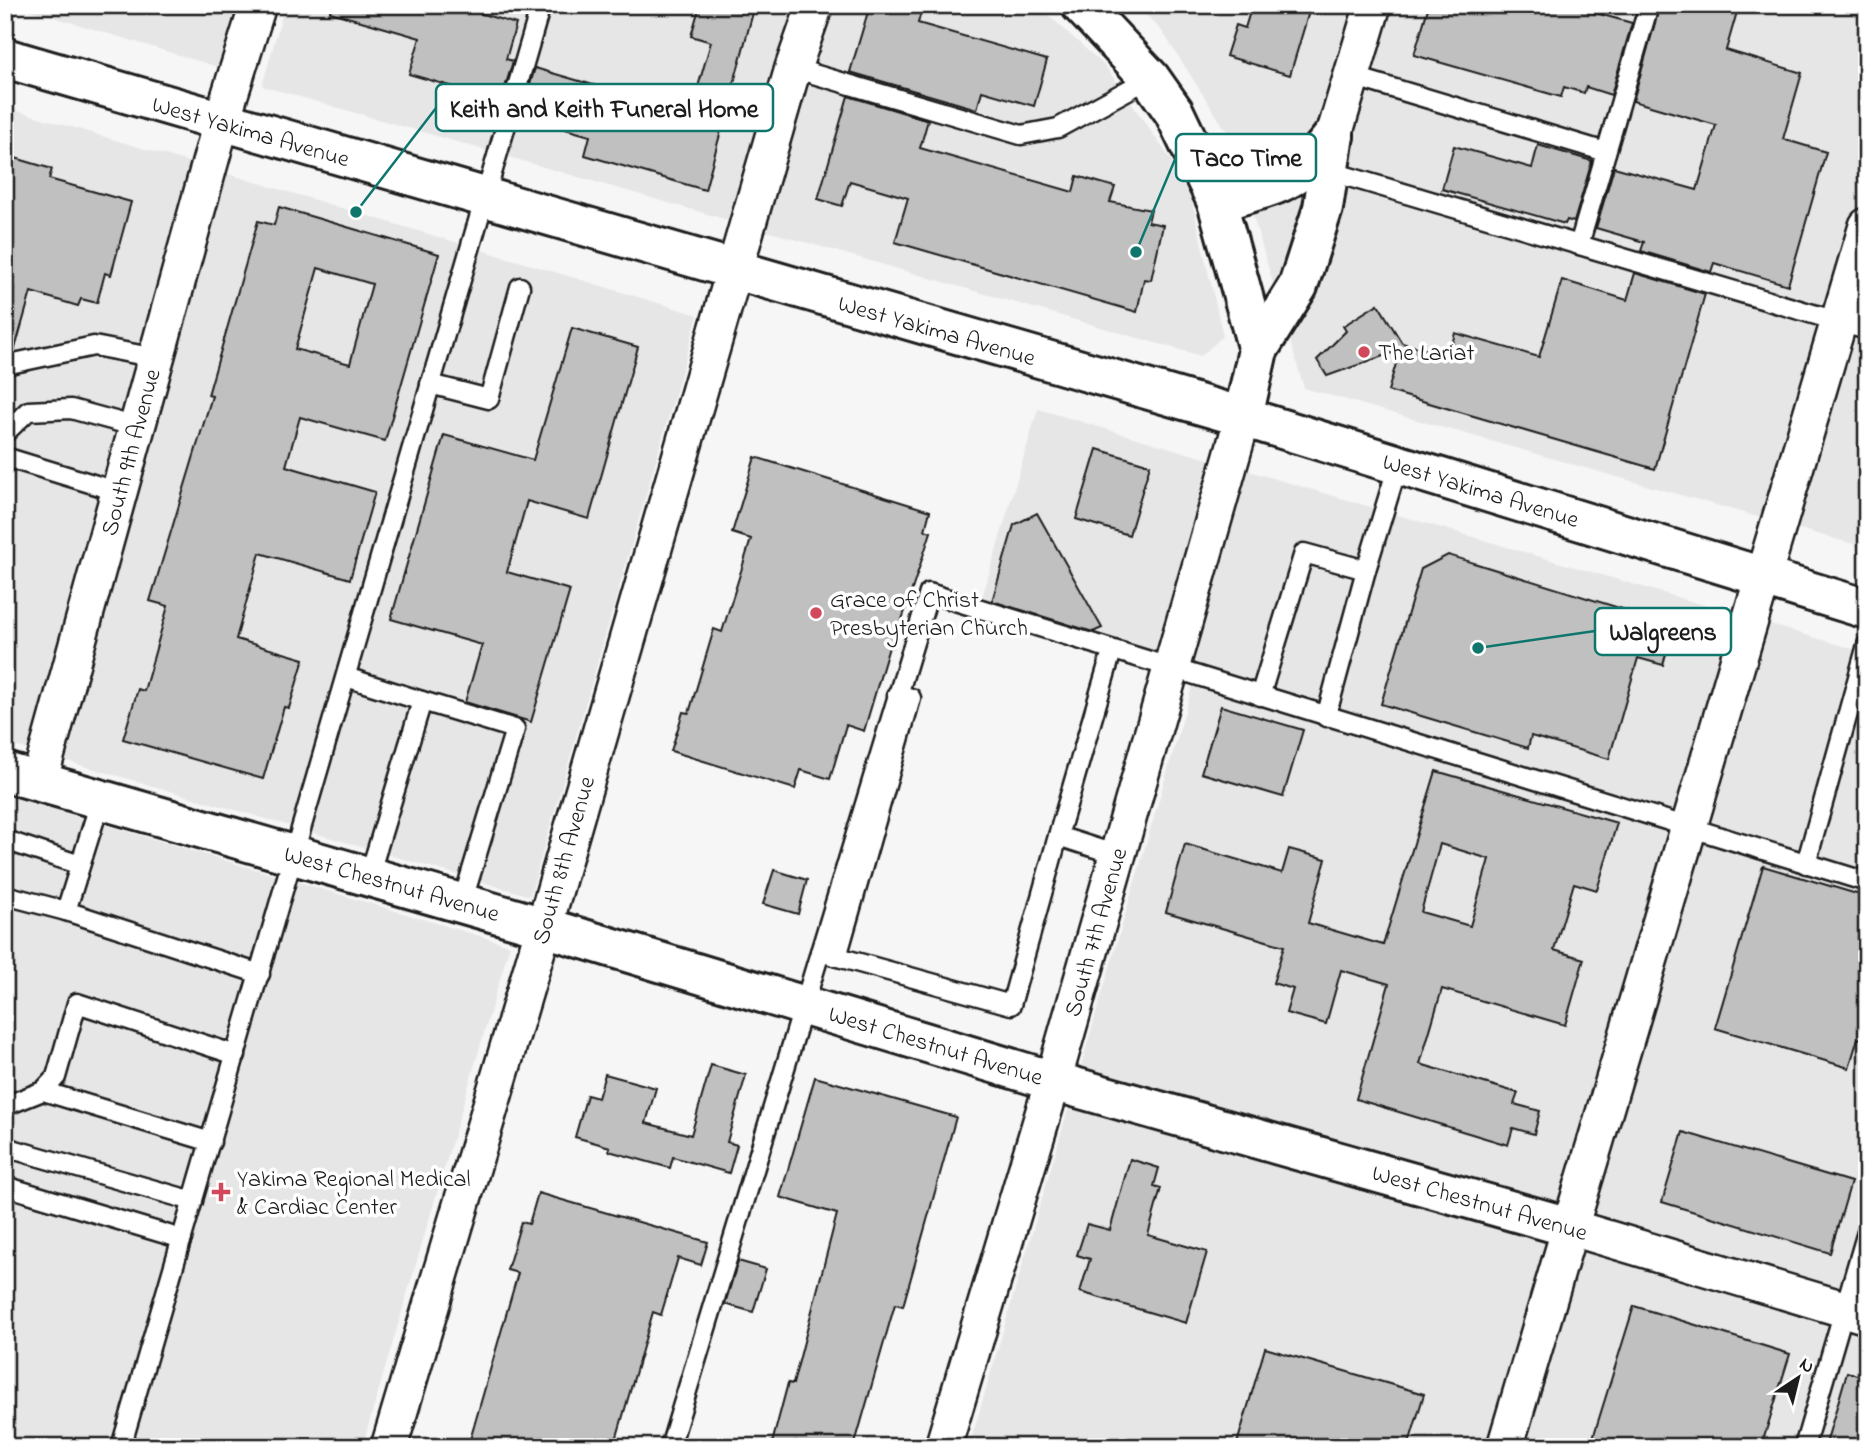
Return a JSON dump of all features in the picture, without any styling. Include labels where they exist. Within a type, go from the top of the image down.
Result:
[{"type":"main road","points":[[1082,5],[1150,78],[1174,112],[1217,202],[1258,350]]},
{"type":"main road","name":"West Yakima Avenue","points":[[5,58],[483,199],[1243,417],[1867,609]]},
{"type":"main road","points":[[1217,202],[1288,181],[1331,153]]},
{"type":"main road","points":[[1243,417],[1258,350],[1298,286],[1323,208],[1331,153]]},
{"type":"main road","name":"West Chestnut Avenue","points":[[22,777],[544,927],[1053,1081],[1569,1227]]},
{"type":"street","name":"South 9th Avenue","points":[[22,777],[119,492],[221,122],[257,5]]},
{"type":"street","name":"South 8th Avenue","points":[[389,1447],[544,927],[793,68],[814,5]]},
{"type":"street","points":[[1331,153],[1373,5]]},
{"type":"street","points":[[1505,1447],[1764,578],[1853,326],[1867,226]]},
{"type":"street","name":"South 7th Avenue","points":[[943,1447],[1053,1081],[1243,417]]},
{"type":"street","name":"West Chestnut Avenue","points":[[1569,1227],[1855,1313]]},
{"type":"lane","points":[[121,1447],[541,5]]},
{"type":"lane","points":[[1579,245],[1649,5]]},
{"type":"lane","points":[[793,68],[1021,135],[1058,128],[1150,78]]},
{"type":"lane","points":[[1352,76],[1606,152]]},
{"type":"lane","points":[[1331,153],[1579,245],[1853,326]]},
{"type":"lane","points":[[430,383],[489,400],[520,287]]},
{"type":"lane","points":[[5,365],[93,345],[156,358]]},
{"type":"lane","points":[[5,433],[28,411],[71,409],[137,427]]},
{"type":"lane","points":[[5,457],[119,492]]},
{"type":"lane","points":[[1326,717],[1398,465]]},
{"type":"lane","points":[[1260,696],[1304,553],[1367,570]]},
{"type":"lane","points":[[670,1447],[805,1006],[829,955],[911,698],[897,694],[929,593],[1867,882]]},
{"type":"lane","points":[[1806,864],[1867,645]]},
{"type":"lane","points":[[829,955],[1011,1005],[1112,651]]},
{"type":"lane","points":[[346,677],[515,729],[462,903]]},
{"type":"lane","points":[[369,876],[422,701]]},
{"type":"lane","points":[[66,911],[101,799]]},
{"type":"lane","points":[[1058,836],[1117,855]]},
{"type":"lane","points":[[5,840],[80,865]]},
{"type":"lane","points":[[5,895],[66,911],[260,974]]},
{"type":"lane","points":[[5,1106],[43,1091],[56,1077],[77,1003],[236,1055]]},
{"type":"lane","points":[[43,1091],[211,1142]]},
{"type":"lane","points":[[5,1147],[193,1201]]},
{"type":"lane","points":[[5,1186],[182,1239]]},
{"type":"lane","points":[[1804,1447],[1855,1313],[1867,1232]]},
{"type":"shaded area","points":[[14,5],[237,5],[218,67]]},
{"type":"shaded area","points":[[285,5],[1037,5],[1106,67],[1188,184],[1223,336],[1201,356],[262,86]]},
{"type":"shaded area","points":[[1136,5],[1867,5],[1867,548],[1304,388],[1229,135],[1162,31]]},
{"type":"shaded area","points":[[5,107],[698,315],[530,896],[5,743]]},
{"type":"shaded area","points":[[1038,409],[1867,653],[1867,1447],[969,1447],[1195,677],[978,611]]},
{"type":"shaded area","name":"Yakima Regional Medical & Cardiac Center","points":[[5,795],[510,945],[362,1447],[32,1447],[5,1439]]},
{"type":"building","points":[[331,5],[452,5],[516,24],[506,59],[513,61],[500,104],[493,102],[489,116],[452,105],[457,88],[409,74],[420,38],[330,12]]},
{"type":"building","points":[[700,5],[755,5],[705,190],[585,155],[590,136],[544,123],[546,117],[522,111],[535,68],[600,87],[597,99],[665,119],[673,90],[695,97],[711,42],[691,36]]},
{"type":"building","points":[[870,5],[923,5],[918,23],[1047,60],[1034,106],[982,91],[977,109],[850,72]]},
{"type":"building","points":[[1252,5],[1311,5],[1290,75],[1226,56],[1236,25],[1245,28]]},
{"type":"building","points":[[1429,5],[1587,5],[1585,10],[1632,23],[1611,95],[1586,87],[1584,93],[1564,87],[1561,97],[1414,55]]},
{"type":"building","points":[[1660,5],[1739,5],[1726,50],[1802,73],[1783,139],[1826,152],[1788,285],[1714,263],[1711,272],[1641,251],[1644,242],[1596,228],[1614,167],[1697,190],[1716,125],[1633,101]]},
{"type":"building","points":[[848,96],[928,120],[920,148],[1073,192],[1077,176],[1115,187],[1110,202],[1151,210],[1148,222],[1163,225],[1151,280],[1144,279],[1137,312],[895,242],[908,198],[850,181],[842,206],[818,199]]},
{"type":"building","points":[[1538,145],[1592,161],[1574,222],[1567,220],[1565,224],[1442,189],[1454,146],[1532,168]]},
{"type":"building","points":[[5,155],[52,169],[49,179],[131,202],[111,275],[105,273],[97,303],[81,299],[78,306],[31,292],[14,352],[5,353]]},
{"type":"building","points":[[279,207],[439,254],[385,441],[300,417],[286,466],[375,492],[350,579],[260,553],[236,639],[304,659],[289,708],[284,707],[263,779],[123,739],[138,689],[144,691],[168,606],[150,601],[212,396],[208,395],[258,221],[274,225]],"holes":[[[318,268],[372,284],[350,364],[295,349]]]},
{"type":"building","points":[[1635,273],[1705,294],[1655,469],[1388,391],[1400,350],[1327,376],[1317,360],[1346,331],[1343,326],[1378,304],[1402,343],[1449,356],[1455,333],[1539,357],[1562,280],[1627,300]]},
{"type":"building","points":[[572,328],[638,347],[589,519],[527,501],[507,572],[570,590],[531,722],[465,702],[482,645],[391,619],[444,435],[533,460]]},
{"type":"building","points":[[1097,449],[1150,465],[1129,535],[1076,519]]},
{"type":"building","name":"Grace of Christ Presbyterian Church","points":[[755,457],[930,511],[925,530],[931,532],[893,647],[889,647],[864,731],[846,725],[830,779],[801,770],[795,789],[671,751],[683,712],[689,713],[714,629],[722,632],[751,539],[732,533]]},
{"type":"building","points":[[1037,513],[1102,628],[1093,632],[992,601],[1014,525]]},
{"type":"building","points":[[1448,555],[1674,625],[1663,665],[1638,658],[1609,759],[1531,736],[1528,748],[1381,704],[1421,569]]},
{"type":"building","points":[[1221,706],[1303,730],[1283,797],[1201,773]]},
{"type":"building","points":[[1436,771],[1617,823],[1597,890],[1574,883],[1554,950],[1584,959],[1565,1025],[1442,989],[1420,1064],[1518,1093],[1514,1104],[1540,1111],[1534,1134],[1513,1128],[1508,1145],[1356,1099],[1389,984],[1341,970],[1326,1024],[1286,1013],[1293,989],[1273,983],[1284,946],[1166,912],[1185,844],[1282,873],[1289,849],[1326,859],[1308,923],[1383,945]],"holes":[[[1440,844],[1489,859],[1470,926],[1421,912]]]},
{"type":"building","points":[[1763,866],[1867,897],[1867,1041],[1858,1038],[1849,1068],[1715,1028]]},
{"type":"building","points":[[774,870],[807,880],[798,914],[763,904]]},
{"type":"building","points":[[711,1065],[746,1075],[727,1142],[737,1145],[729,1173],[673,1157],[670,1168],[609,1151],[610,1147],[575,1137],[587,1095],[598,1098],[605,1074],[656,1088],[646,1123],[691,1135]]},
{"type":"building","points":[[815,1077],[956,1117],[903,1306],[895,1304],[854,1447],[771,1447],[788,1383],[793,1384],[837,1214],[780,1197]]},
{"type":"building","points":[[1683,1132],[1851,1182],[1830,1253],[1662,1202]]},
{"type":"building","points":[[1130,1159],[1159,1168],[1154,1186],[1161,1188],[1148,1235],[1207,1252],[1186,1323],[1080,1292],[1090,1259],[1077,1255],[1087,1224],[1110,1230]]},
{"type":"building","points":[[538,1193],[708,1242],[701,1265],[678,1258],[661,1315],[653,1312],[614,1447],[468,1447],[518,1273],[507,1270],[521,1222],[529,1224]]},
{"type":"building","points":[[738,1261],[766,1269],[753,1312],[725,1304]]},
{"type":"building","points":[[1634,1306],[1790,1354],[1761,1447],[1611,1447],[1592,1441]]},
{"type":"building","points":[[1265,1348],[1424,1394],[1408,1447],[1236,1447]]},
{"type":"building","points":[[1847,1372],[1867,1378],[1867,1447],[1825,1447]]},
{"type":"place","name":"Keith and Keith Funeral Home","points":[[356,212]]},
{"type":"place","name":"Taco Time","points":[[1136,252]]},
{"type":"place","name":"The Lariat","points":[[1364,352]]},
{"type":"place","name":"Grace of Christ Presbyterian Church","points":[[816,613]]},
{"type":"place","name":"Walgreens","points":[[1478,648]]},
{"type":"place","name":"Yakima Regional Medical & Cardiac Center","points":[[221,1192]]}]
